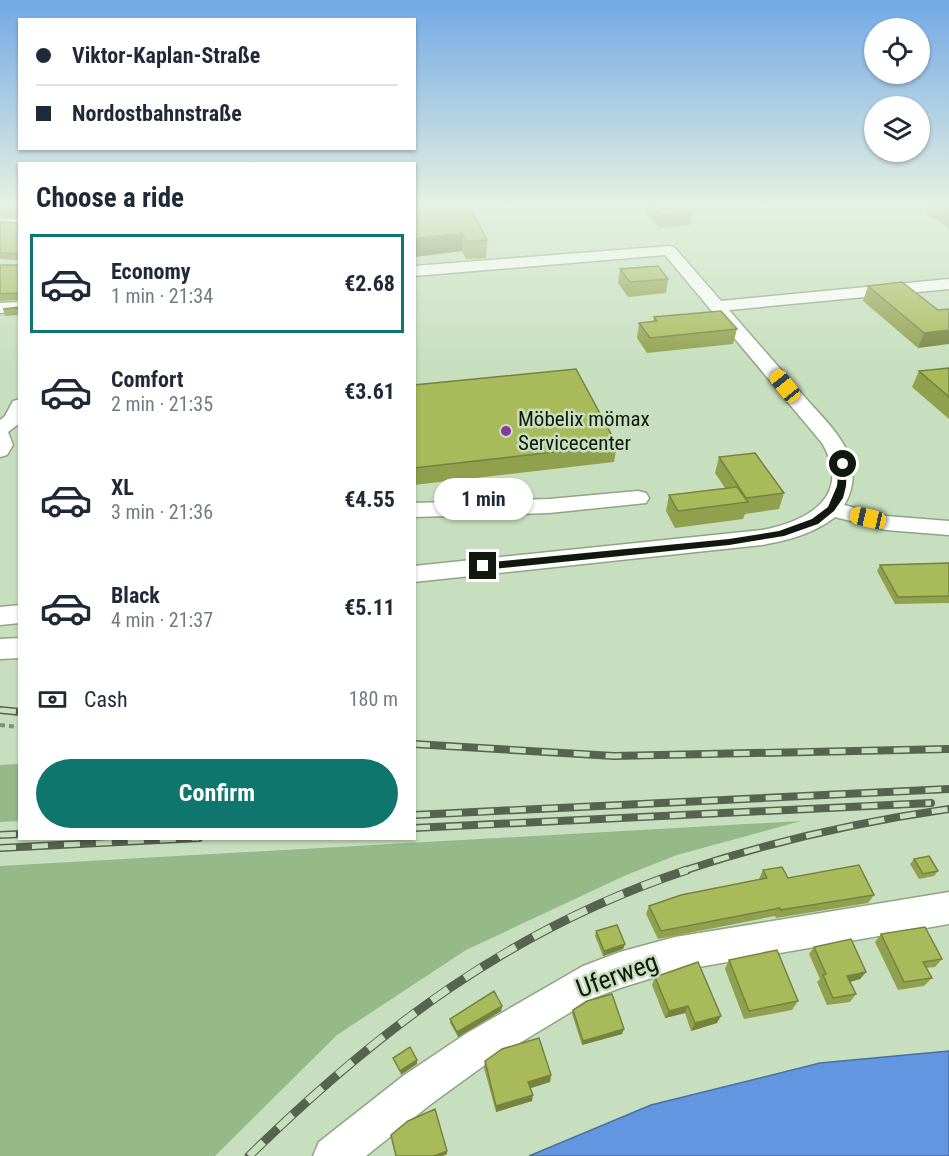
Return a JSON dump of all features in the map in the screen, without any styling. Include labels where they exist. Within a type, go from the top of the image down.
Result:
[{"type":"street","points":[[416,271],[585,257]]},
{"type":"street","points":[[416,574],[760,538],[815,522],[835,504],[843,464],[832,441],[675,257]]},
{"type":"street","points":[[719,306],[949,284]]},
{"type":"street","points":[[0,309],[18,307]]},
{"type":"street","points":[[0,435],[3,445],[0,452]]},
{"type":"street","points":[[416,510],[549,506],[638,498]]},
{"type":"street","points":[[835,504],[886,522],[928,528],[949,528]]},
{"type":"street","points":[[0,615],[18,614]]},
{"type":"street","points":[[0,649],[18,648]]},
{"type":"street","name":"Uferweg","points":[[333,1156],[417,1090],[480,1046],[583,984],[620,970],[675,954],[752,939],[949,908]]},
{"type":"path","points":[[0,725],[18,727]]},
{"type":"green space","points":[[18,764],[18,821],[0,822],[0,765]]},
{"type":"green space","points":[[801,821],[677,855],[624,876],[466,950],[337,1035],[215,1156],[0,1156],[0,866]]},
{"type":"water","points":[[949,1051],[949,1156],[529,1156],[651,1105],[820,1063]]},
{"type":"building","points":[[0,265],[18,265],[18,294],[0,294]]},
{"type":"building","points":[[658,266],[668,279],[630,282],[620,269]]},
{"type":"building","points":[[902,282],[938,310],[949,309],[949,330],[924,333],[868,286]]},
{"type":"building","points":[[721,311],[737,329],[650,338],[639,323],[657,321],[654,317]]},
{"type":"building","points":[[949,368],[949,397],[919,371]]},
{"type":"building","name":"Möbelix mömax Servicecenter","points":[[576,369],[617,445],[416,468],[416,385]]},
{"type":"building","points":[[755,453],[784,493],[746,498],[719,457]]},
{"type":"building","points":[[737,487],[748,502],[678,511],[669,495]]},
{"type":"building","points":[[949,563],[949,596],[898,597],[880,565]]},
{"type":"building","points":[[929,856],[938,871],[923,874],[914,859]]},
{"type":"building","points":[[859,865],[874,895],[780,910],[780,908],[661,931],[649,906],[681,895],[767,878],[763,870],[782,867],[788,878]]},
{"type":"building","points":[[617,925],[625,944],[604,951],[596,931]]},
{"type":"building","points":[[925,927],[942,959],[923,962],[932,978],[904,982],[881,934]]},
{"type":"building","points":[[851,939],[866,972],[847,976],[856,994],[833,998],[823,975],[826,974],[814,947]]},
{"type":"building","points":[[777,950],[798,1001],[749,1011],[729,960]]},
{"type":"building","points":[[698,962],[721,1016],[695,1023],[688,1006],[669,1011],[655,977]]},
{"type":"building","points":[[494,991],[502,1006],[457,1032],[450,1019]]},
{"type":"building","points":[[612,994],[624,1029],[583,1041],[573,1010],[587,1001]]},
{"type":"building","points":[[539,1038],[551,1075],[528,1082],[533,1095],[496,1106],[485,1061],[502,1049]]},
{"type":"building","points":[[410,1047],[417,1060],[400,1071],[393,1058]]},
{"type":"building","points":[[435,1109],[447,1151],[434,1156],[396,1156],[391,1135],[408,1121]]},
{"type":"railway","points":[[0,710],[18,712]]},
{"type":"railway","points":[[416,744],[614,756],[949,749]]},
{"type":"railway","points":[[416,815],[949,789]]},
{"type":"railway","points":[[416,828],[931,803]]},
{"type":"railway","points":[[683,871],[814,834],[949,809]]},
{"type":"railway","points":[[0,835],[18,834]]},
{"type":"railway","points":[[0,848],[159,840]]},
{"type":"railway","points":[[249,1156],[348,1066],[451,987],[506,952],[563,921],[623,894],[687,870]]},
{"type":"place","name":"Möbelix mömax Servicecenter","points":[[506,431]]},
{"type":"route","points":[[483,566],[729,542],[780,534],[815,522],[831,509],[842,486],[843,464]]}]
